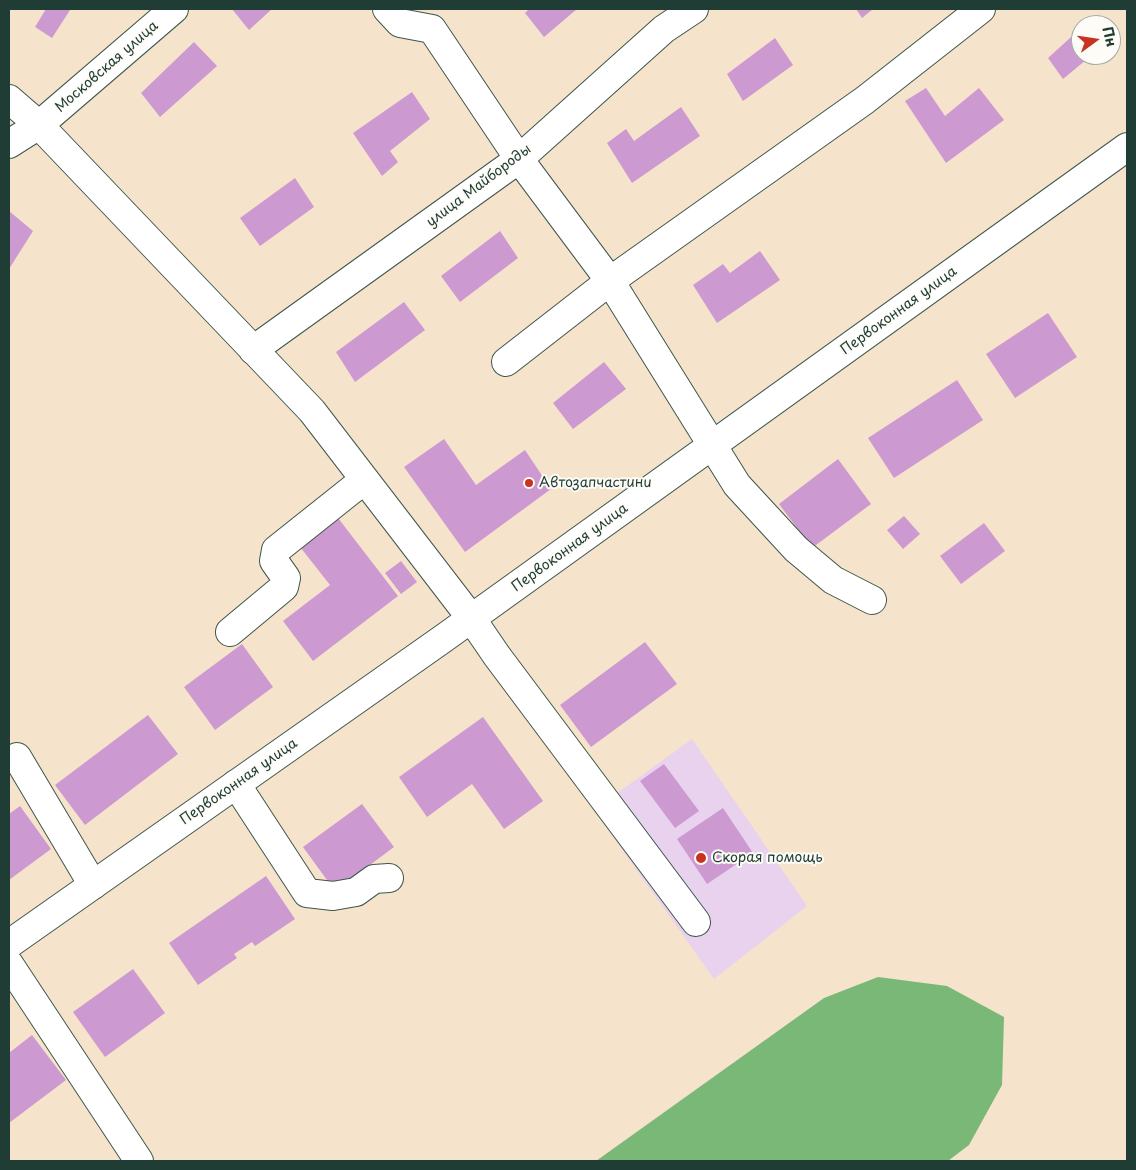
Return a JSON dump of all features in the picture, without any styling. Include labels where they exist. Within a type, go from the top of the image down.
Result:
[{"type":"main road","name":"Московская улица","points":[[9,144],[39,126],[174,9]]},
{"type":"main road","points":[[387,9],[400,23],[431,19],[519,159],[610,281],[737,485],[796,549],[833,580],[872,600]]},
{"type":"main road","name":"улица Майбороды","points":[[253,350],[519,159],[664,29],[694,9]]},
{"type":"main road","points":[[506,362],[610,281],[865,100],[981,9]]},
{"type":"main road","points":[[9,99],[39,126],[312,411],[471,618],[497,656],[696,922]]},
{"type":"main road","name":"Первоконная улица","points":[[9,944],[471,618],[1127,147]]},
{"type":"main road","points":[[230,632],[284,587],[286,578],[274,561],[276,550],[364,480]]},
{"type":"main road","points":[[17,757],[93,885]]},
{"type":"main road","points":[[236,784],[307,893],[333,896],[356,892],[374,879],[389,878]]},
{"type":"main road","points":[[9,964],[139,1161]]},
{"type":"shaded area","name":"Скорая помощь","points":[[692,739],[807,906],[714,979],[594,810]]},
{"type":"green space","points":[[878,977],[947,986],[1004,1017],[1002,1085],[969,1145],[948,1161],[596,1161],[824,998]]},
{"type":"building","points":[[46,9],[70,10],[52,38],[35,27]]},
{"type":"building","points":[[232,9],[272,9],[249,30]]},
{"type":"building","points":[[529,9],[577,9],[544,37],[525,13]]},
{"type":"building","points":[[856,9],[873,9],[862,18]]},
{"type":"building","points":[[1071,37],[1071,65],[1080,65],[1063,79],[1048,58]]},
{"type":"building","points":[[775,38],[793,65],[743,101],[727,74]]},
{"type":"building","points":[[194,42],[217,66],[160,117],[141,93]]},
{"type":"building","points":[[926,88],[945,116],[979,88],[1004,120],[946,163],[905,101]]},
{"type":"building","points":[[412,92],[430,119],[390,151],[398,162],[382,176],[353,133]]},
{"type":"building","points":[[681,107],[700,136],[632,183],[607,143],[626,129],[634,141]]},
{"type":"building","points":[[295,178],[314,207],[260,246],[240,218]]},
{"type":"building","points":[[9,211],[33,231],[9,269]]},
{"type":"building","points":[[500,231],[518,258],[460,302],[441,276]]},
{"type":"building","points":[[760,251],[780,280],[717,323],[693,285],[723,264],[730,273]]},
{"type":"building","points":[[404,302],[425,330],[355,382],[336,352]]},
{"type":"building","points":[[1048,313],[1077,357],[1015,398],[986,354]]},
{"type":"building","points":[[604,362],[626,389],[573,429],[553,403]]},
{"type":"building","points":[[957,380],[983,420],[894,478],[868,438]]},
{"type":"building","points":[[444,439],[476,485],[525,450],[551,489],[465,552],[404,467]]},
{"type":"building","points":[[838,459],[871,504],[812,548],[779,504]]},
{"type":"building","points":[[335,514],[398,596],[313,661],[283,621],[330,585],[297,543]]},
{"type":"building","points":[[904,516],[920,534],[903,549],[887,530]]},
{"type":"building","points":[[984,523],[1005,551],[961,584],[940,556]]},
{"type":"building","points":[[401,561],[417,582],[401,594],[385,573]]},
{"type":"building","points":[[645,642],[677,684],[591,747],[560,705]]},
{"type":"building","points":[[242,644],[273,687],[215,730],[184,687]]},
{"type":"building","points":[[148,715],[178,754],[85,825],[55,785]]},
{"type":"building","points":[[483,717],[543,801],[504,829],[472,784],[427,817],[399,777]]},
{"type":"building","points":[[664,764],[699,811],[675,828],[640,781]]},
{"type":"building","points":[[362,804],[394,847],[335,891],[303,847]]},
{"type":"building","points":[[20,806],[51,849],[9,880],[9,814]]},
{"type":"building","points":[[723,808],[753,853],[707,884],[677,839]]},
{"type":"building","points":[[266,876],[295,919],[255,946],[252,942],[234,954],[237,958],[198,985],[169,943]]},
{"type":"building","points":[[133,969],[165,1013],[105,1057],[73,1012]]},
{"type":"building","points":[[32,1035],[66,1080],[9,1123],[9,1053]]},
{"type":"place","name":"Автозапчастини","points":[[529,483]]},
{"type":"place","name":"Скорая помощь","points":[[701,858]]}]
